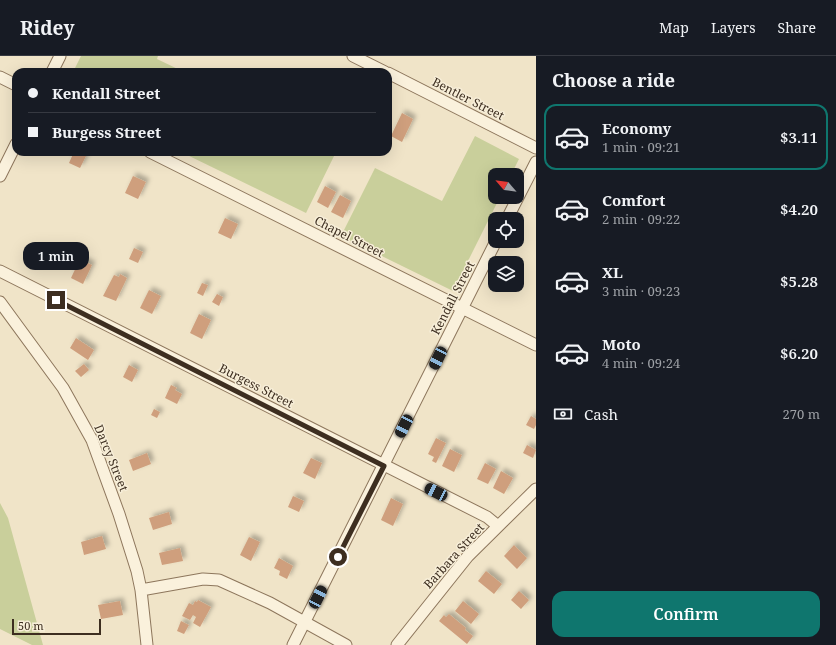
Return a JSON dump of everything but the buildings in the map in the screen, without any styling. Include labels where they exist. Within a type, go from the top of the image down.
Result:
[{"type":"street","points":[[54,68],[60,56]]},
{"type":"street","points":[[353,56],[377,68]]},
{"type":"street","name":"Bentler Street","points":[[392,75],[536,148]]},
{"type":"street","points":[[0,77],[12,83]]},
{"type":"street","points":[[0,176],[12,152]]},
{"type":"street","name":"Chapel Street","points":[[158,156],[536,345]]},
{"type":"street","points":[[511,212],[536,162]]},
{"type":"street","name":"Kendall Street","points":[[293,645],[492,248]]},
{"type":"street","name":"Burgess Street","points":[[0,271],[487,517],[498,526]]},
{"type":"street","name":"Darcy Street","points":[[0,302],[63,388],[92,440],[119,514],[141,590],[147,645]]},
{"type":"street","name":"Barbara Street","points":[[397,645],[468,556],[536,489]]},
{"type":"street","points":[[141,590],[203,579],[219,580],[270,603],[346,645]]},
{"type":"green space","points":[[81,56],[158,56],[157,59],[176,68],[75,68]]},
{"type":"green space","points":[[475,136],[519,159],[514,168],[488,168],[488,204],[496,204],[492,212],[488,212],[488,221],[453,291],[341,236],[375,168],[442,201]]},
{"type":"green space","points":[[189,156],[334,156],[306,213]]},
{"type":"green space","points":[[0,503],[8,518],[43,645],[32,645],[0,629]]},
{"type":"route","points":[[56,300],[384,466],[338,557]]}]
